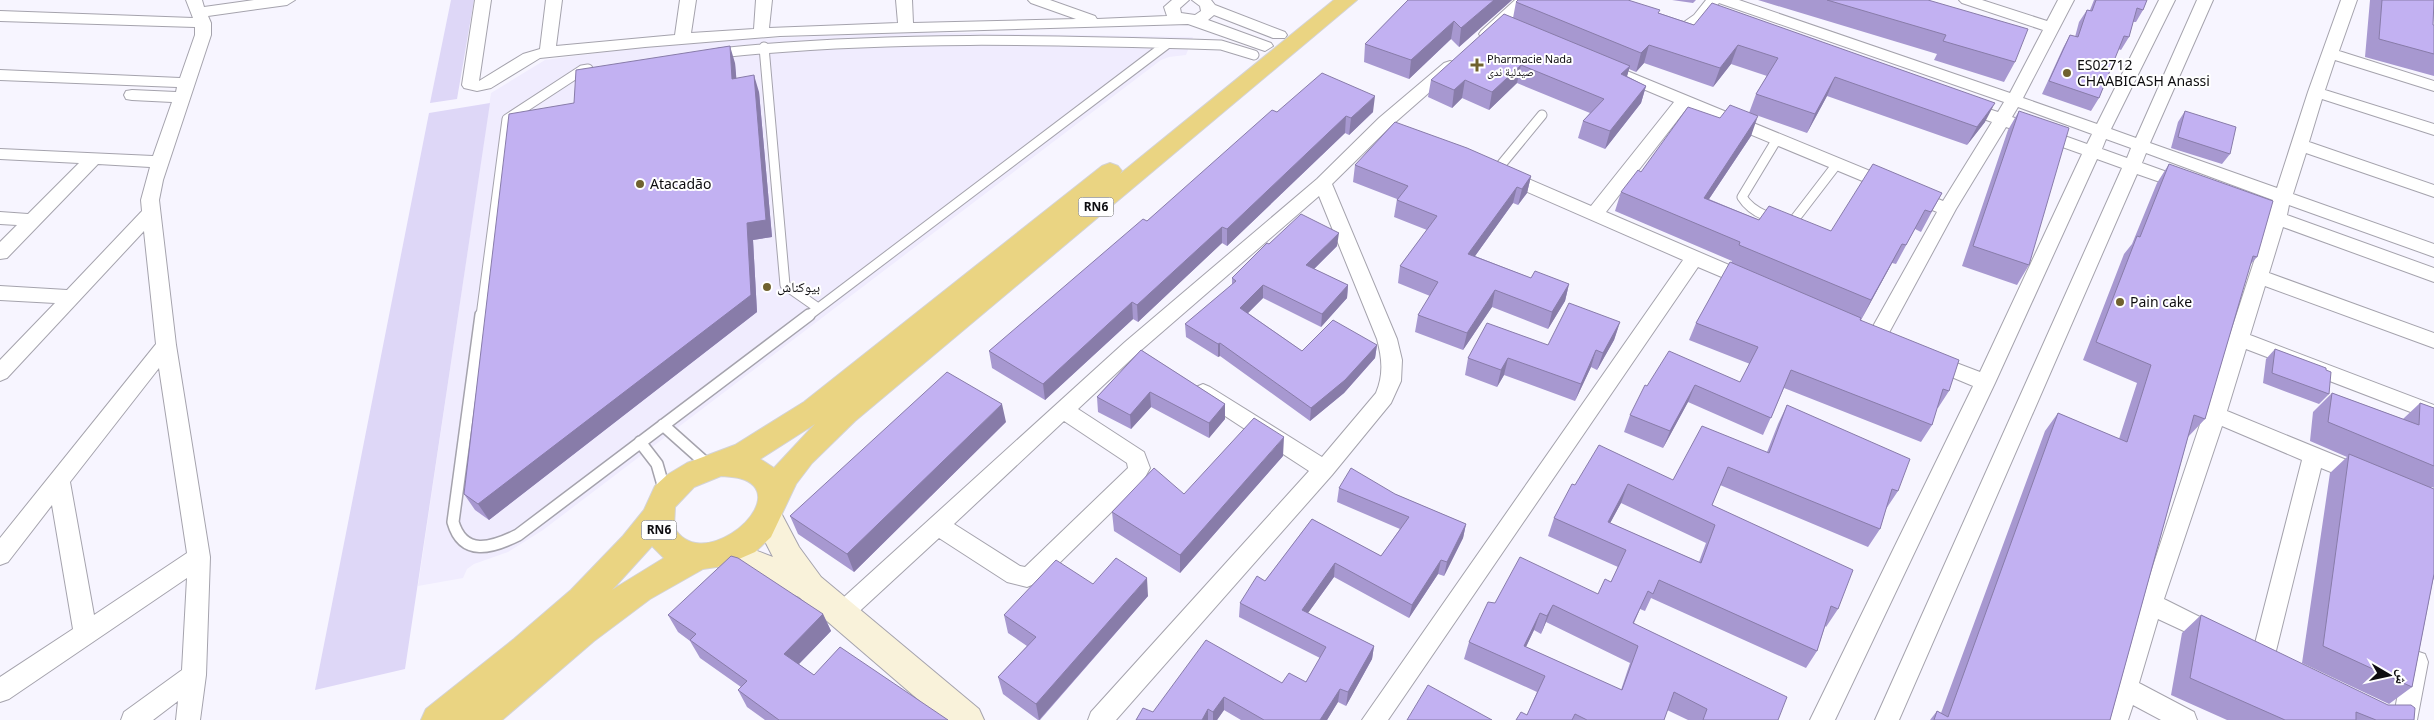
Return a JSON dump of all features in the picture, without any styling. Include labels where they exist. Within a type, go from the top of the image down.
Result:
[{"type":"highway","name":"RN6","points":[[438,720],[589,594],[636,545],[678,483],[693,473],[742,456],[768,441],[824,402],[1320,0]]},
{"type":"highway","name":"RN6","points":[[477,720],[608,610],[668,570],[742,545],[762,528],[784,476],[802,455],[845,413],[1348,0]]},
{"type":"highway","points":[[715,465],[735,464],[759,472],[767,480],[772,490],[771,509]]},
{"type":"highway","name":"RN6","points":[[662,505],[657,526],[666,544],[675,550],[707,556]]},
{"type":"street","points":[[0,16],[199,12],[287,0]]},
{"type":"street","points":[[483,0],[470,85],[486,86],[524,59],[546,52],[682,38],[763,40],[906,27],[1104,24],[1190,20],[1206,16],[1206,3]]},
{"type":"street","points":[[546,52],[554,0]]},
{"type":"street","points":[[682,38],[688,0]]},
{"type":"street","points":[[763,40],[764,0]]},
{"type":"street","points":[[904,0],[906,27]]},
{"type":"street","points":[[1036,0],[1104,24]]},
{"type":"street","points":[[842,613],[1063,410],[1140,353],[1323,183],[1394,126],[1468,51],[1524,0]]},
{"type":"street","points":[[1724,0],[2014,100],[2140,147],[2434,251]]},
{"type":"street","points":[[1967,0],[2052,28]]},
{"type":"street","points":[[1877,337],[1946,209],[2014,100],[2066,0]]},
{"type":"street","points":[[1822,720],[1985,383],[2092,151],[2167,0]]},
{"type":"street","points":[[1887,720],[2205,0]]},
{"type":"street","points":[[2116,720],[2151,604],[2215,415],[2316,92],[2349,0]]},
{"type":"street","points":[[1175,1],[1172,7],[1174,15],[1266,45]]},
{"type":"street","points":[[1206,3],[1266,45]]},
{"type":"street","points":[[1654,20],[1687,27],[1693,25],[1708,6],[1721,20]]},
{"type":"street","points":[[188,720],[194,675],[199,557],[166,345],[150,214],[150,200],[160,162],[203,35],[199,12]]},
{"type":"street","points":[[1500,23],[1518,31]]},
{"type":"street","points":[[2331,54],[2434,86]]},
{"type":"street","points":[[1592,62],[1946,209]]},
{"type":"street","points":[[0,75],[184,90]]},
{"type":"street","points":[[0,89],[184,90]]},
{"type":"street","points":[[2316,92],[2434,130]]},
{"type":"street","points":[[1946,100],[2205,192]]},
{"type":"street","points":[[1594,215],[1684,101]]},
{"type":"street","points":[[2300,146],[2434,191]]},
{"type":"street","points":[[0,154],[160,162]]},
{"type":"street","points":[[0,253],[94,158]]},
{"type":"street","points":[[1479,164],[1767,290]]},
{"type":"street","points":[[1100,720],[1324,469],[1384,397],[1391,381],[1392,360],[1387,339],[1323,183]]},
{"type":"street","points":[[2232,201],[2434,276]]},
{"type":"street","points":[[0,373],[150,214]]},
{"type":"street","points":[[0,218],[33,220]]},
{"type":"street","points":[[1374,720],[1694,258]]},
{"type":"street","points":[[2258,276],[2434,341]]},
{"type":"street","points":[[0,294],[72,297]]},
{"type":"street","points":[[1858,329],[1895,345]]},
{"type":"street","points":[[2238,338],[2434,413]]},
{"type":"street","points":[[0,555],[166,345]]},
{"type":"street","points":[[1913,352],[1985,383]]},
{"type":"street","points":[[1190,384],[1324,469]]},
{"type":"street","points":[[938,525],[1015,575],[1027,577],[1033,574],[1135,475],[1139,468],[1136,458],[1063,410]]},
{"type":"street","points":[[2215,415],[2379,482]]},
{"type":"street","points":[[2151,604],[2257,656],[2314,455]]},
{"type":"street","points":[[59,480],[86,634]]},
{"type":"street","points":[[771,509],[788,556],[810,588]]},
{"type":"street","points":[[707,556],[751,562],[810,588],[967,720]]},
{"type":"street","points":[[0,691],[199,557]]},
{"type":"street","points":[[2393,719],[2421,637]]},
{"type":"street","points":[[133,720],[194,675]]},
{"type":"street","points":[[2125,688],[2185,720]]},
{"type":"lane","points":[[707,54],[763,40],[906,39],[1266,45]]},
{"type":"lane","points":[[763,40],[786,285],[818,308]]},
{"type":"lane","points":[[601,68],[582,70],[507,119],[453,522],[455,532],[460,540],[480,547],[506,542],[518,535],[1167,44]]},
{"type":"lane","points":[[1496,171],[1542,115]]},
{"type":"lane","points":[[1777,139],[1742,197],[1748,206],[1777,219],[1789,222],[1794,220],[1837,164]]},
{"type":"lane","points":[[663,425],[684,446],[715,465]]},
{"type":"lane","points":[[640,442],[657,464],[662,505]]},
{"type":"shaded area","points":[[451,0],[474,0],[457,99],[430,103]]},
{"type":"shaded area","points":[[909,32],[1193,37],[1186,55],[1161,60],[543,530],[508,552],[474,564],[467,569],[463,578],[418,586],[491,93],[545,60],[679,42]]},
{"type":"shaded area","points":[[490,103],[405,669],[315,690],[429,113]]},
{"type":"building","points":[[1408,0],[1494,0],[1461,28],[1454,21],[1411,60],[1365,44]]},
{"type":"building","points":[[1518,0],[1628,0],[1660,10],[1658,13],[1694,25],[1712,3],[1995,103],[1977,127],[1835,77],[1815,114],[1756,94],[1778,58],[1738,45],[1720,68],[1649,45],[1641,53],[1516,2]]},
{"type":"building","points":[[1827,0],[1928,0],[2028,29],[2015,62],[1943,41],[1946,35]]},
{"type":"building","points":[[2096,0],[2147,0],[2143,10],[2137,8],[2129,37],[2124,36],[2099,98],[2049,81],[2070,35],[2078,37],[2087,10],[2092,11]]},
{"type":"building","points":[[2382,0],[2434,0],[2434,54],[2379,39]]},
{"type":"building","points":[[1504,14],[1630,66],[1621,74],[1646,86],[1610,131],[1583,121],[1604,99],[1521,65],[1492,92],[1465,80],[1454,90],[1431,80]]},
{"type":"building","points":[[730,46],[732,79],[754,75],[766,220],[747,223],[751,295],[478,504],[464,494],[509,114],[574,103],[576,70]]},
{"type":"building","points":[[1322,73],[1375,96],[1351,118],[1346,116],[1227,229],[1222,227],[1137,305],[1132,302],[1043,384],[989,351],[1143,219],[1147,221],[1272,110],[1277,112]]},
{"type":"building","points":[[1730,105],[1758,116],[1704,198],[1759,220],[1769,206],[1831,231],[1873,164],[1942,193],[1931,212],[1925,210],[1906,245],[1902,244],[1871,300],[1739,245],[1740,242],[1621,192],[1638,170],[1641,172],[1688,107],[1720,118]]},
{"type":"building","points":[[2019,111],[2069,128],[2029,265],[1973,246]]},
{"type":"building","points":[[2185,111],[2236,127],[2230,154],[2178,137]]},
{"type":"building","points":[[1395,122],[1467,148],[1531,176],[1522,189],[1517,187],[1468,254],[1531,278],[1535,271],[1569,284],[1552,312],[1495,290],[1467,333],[1418,315],[1438,282],[1400,266],[1437,216],[1397,200],[1408,186],[1355,165]]},
{"type":"building","points":[[2169,164],[2273,201],[2257,257],[2253,256],[2205,419],[2194,415],[2110,720],[1934,720],[1937,711],[1948,717],[2058,413],[2127,442],[2151,365],[2096,342],[2137,236],[2140,237]]},
{"type":"building","points":[[1301,214],[1339,233],[1306,265],[1348,285],[1322,314],[1263,285],[1240,308],[1302,351],[1333,320],[1377,345],[1345,380],[1311,408],[1220,343],[1218,344],[1185,324],[1236,281],[1232,278],[1267,243],[1269,244]]},
{"type":"building","points":[[1730,262],[1861,318],[1860,320],[1959,360],[1949,391],[1943,389],[1932,425],[1791,370],[1771,418],[1695,385],[1670,431],[1630,415],[1645,385],[1647,386],[1669,351],[1740,382],[1758,347],[1696,323]]},
{"type":"building","points":[[1569,303],[1620,322],[1603,353],[1596,350],[1581,384],[1508,358],[1501,370],[1468,358],[1487,323],[1548,345]]},
{"type":"building","points":[[2275,349],[2326,368],[2326,370],[2331,372],[2329,394],[2272,373]]},
{"type":"building","points":[[1141,350],[1225,404],[1209,423],[1150,392],[1130,415],[1097,397]]},
{"type":"building","points":[[947,372],[1002,404],[847,554],[790,516]]},
{"type":"building","points":[[2332,393],[2419,425],[2420,403],[2434,408],[2434,466],[2328,422]]},
{"type":"building","points":[[1787,405],[1910,459],[1898,491],[1892,489],[1880,529],[1728,467],[1712,505],[1853,570],[1838,609],[1831,606],[1817,651],[1659,580],[1653,594],[1648,591],[1633,623],[1787,697],[1778,720],[1703,720],[1707,709],[1674,692],[1664,720],[1587,720],[1575,714],[1572,720],[1516,720],[1521,712],[1527,715],[1545,676],[1469,642],[1488,602],[1495,603],[1520,557],[1598,594],[1605,579],[1611,582],[1626,550],[1554,518],[1572,484],[1575,485],[1599,445],[1673,480],[1702,426],[1769,453]],"holes":[[[1628,484],[1715,525],[1701,563],[1608,522]],[[1553,605],[1638,646],[1622,690],[1524,646],[1540,613],[1547,616]]]},
{"type":"building","points":[[1254,418],[1284,437],[1180,555],[1112,512],[1154,468],[1184,494]]},
{"type":"building","points":[[2349,454],[2434,489],[2434,574],[2412,687],[2323,646]]},
{"type":"building","points":[[1351,468],[1395,494],[1466,524],[1447,562],[1441,560],[1412,605],[1335,563],[1302,610],[1374,646],[1348,692],[1340,689],[1320,720],[1264,720],[1224,697],[1213,712],[1208,709],[1202,720],[1136,720],[1143,708],[1153,712],[1206,640],[1282,683],[1289,673],[1306,682],[1326,647],[1240,603],[1257,576],[1265,581],[1312,519],[1381,556],[1409,517],[1339,488]]},
{"type":"building","points":[[731,556],[738,558],[823,614],[784,654],[814,675],[840,647],[948,720],[779,720],[738,690],[747,681],[690,640],[696,634],[668,615]]},
{"type":"building","points":[[1116,558],[1147,578],[1036,704],[998,677],[1036,637],[1004,615],[1056,560],[1093,584]]},
{"type":"building","points":[[2201,615],[2388,705],[2411,705],[2415,708],[2414,720],[2376,720],[2356,712],[2356,720],[2285,720],[2190,678]]},
{"type":"building","points":[[1428,685],[1492,720],[1407,720]]},
{"type":"place","name":"Pharmacie Nada صيدلية ندى","points":[[1477,65]]},
{"type":"place","name":"ES02712 CHAABICASH Anassi","points":[[2067,73]]},
{"type":"place","name":"Atacadão","points":[[640,184]]},
{"type":"place","name":"بيوكناش","points":[[767,287]]},
{"type":"place","name":"Pain cake","points":[[2120,302]]}]
